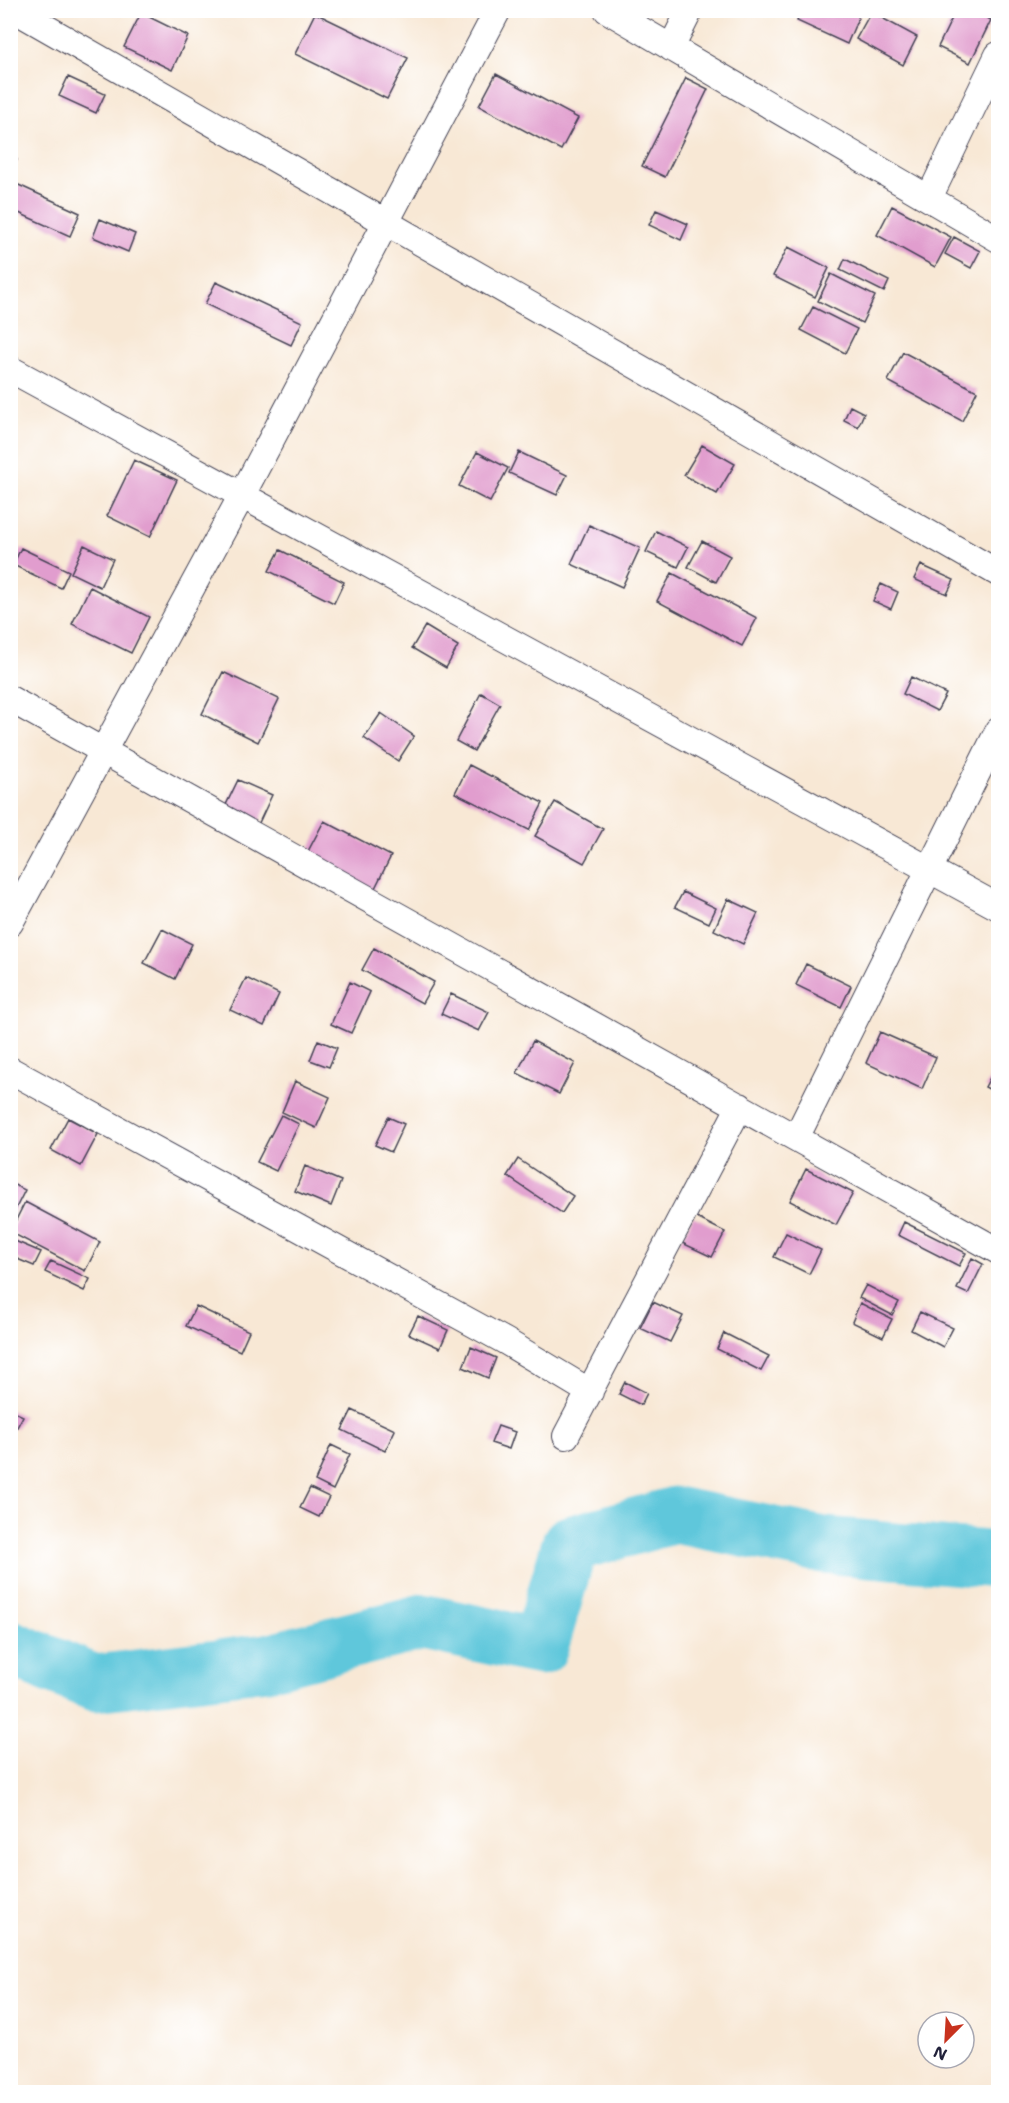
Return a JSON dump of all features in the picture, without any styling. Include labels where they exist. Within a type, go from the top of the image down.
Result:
[{"type":"street","points":[[15,10],[999,573]]},
{"type":"street","points":[[10,923],[242,495],[498,10]]},
{"type":"street","points":[[607,10],[999,239]]},
{"type":"street","points":[[671,48],[690,10]]},
{"type":"street","points":[[929,198],[999,55]]},
{"type":"street","points":[[10,369],[999,907]]},
{"type":"street","points":[[10,699],[999,1251]]},
{"type":"street","points":[[796,1138],[999,731]]},
{"type":"street","points":[[10,1070],[505,1341],[590,1392]]},
{"type":"street","points":[[566,1436],[740,1106]]},
{"type":"building","points":[[802,10],[861,11],[847,44],[797,21]]},
{"type":"building","points":[[956,10],[972,10],[991,20],[970,63],[938,47]]},
{"type":"building","points":[[871,12],[917,37],[903,65],[856,39]]},
{"type":"building","points":[[141,13],[188,36],[172,70],[124,47]]},
{"type":"building","points":[[315,13],[408,58],[387,99],[295,54]]},
{"type":"building","points":[[496,74],[578,118],[561,150],[479,106]]},
{"type":"building","points":[[68,77],[105,94],[96,113],[59,96]]},
{"type":"building","points":[[686,78],[708,89],[665,177],[642,166]]},
{"type":"building","points":[[10,157],[17,160],[10,174]]},
{"type":"building","points":[[12,182],[80,213],[70,236],[10,209]]},
{"type":"building","points":[[892,206],[951,237],[935,267],[877,235]]},
{"type":"building","points":[[656,210],[688,224],[681,240],[649,225]]},
{"type":"building","points":[[100,219],[135,234],[128,252],[93,237]]},
{"type":"building","points":[[954,237],[980,251],[971,268],[945,254]]},
{"type":"building","points":[[788,247],[829,268],[815,297],[773,276]]},
{"type":"building","points":[[845,259],[889,281],[884,292],[840,270]]},
{"type":"building","points":[[831,274],[875,296],[862,323],[818,301]]},
{"type":"building","points":[[216,282],[302,322],[291,345],[205,304]]},
{"type":"building","points":[[813,307],[857,329],[845,353],[801,330]]},
{"type":"building","points":[[903,352],[977,391],[962,421],[888,381]]},
{"type":"building","points":[[850,406],[864,413],[858,427],[844,420]]},
{"type":"building","points":[[702,445],[735,464],[717,494],[684,475]]},
{"type":"building","points":[[477,452],[508,468],[490,502],[459,486]]},
{"type":"building","points":[[519,452],[567,475],[557,495],[509,473]]},
{"type":"building","points":[[134,460],[177,480],[150,537],[107,516]]},
{"type":"building","points":[[589,525],[640,548],[622,587],[571,564]]},
{"type":"building","points":[[656,531],[688,547],[678,567],[646,552]]},
{"type":"building","points":[[702,541],[730,556],[716,582],[688,567]]},
{"type":"building","points":[[84,545],[113,559],[100,587],[71,573]]},
{"type":"building","points":[[21,548],[69,571],[61,588],[13,565]]},
{"type":"building","points":[[280,550],[344,582],[334,603],[269,571]]},
{"type":"building","points":[[921,565],[954,580],[947,594],[914,579]]},
{"type":"building","points":[[672,573],[757,618],[742,646],[657,601]]},
{"type":"building","points":[[881,584],[898,592],[891,609],[873,601]]},
{"type":"building","points":[[90,587],[149,617],[131,653],[72,624]]},
{"type":"building","points":[[425,626],[458,646],[446,668],[412,648]]},
{"type":"building","points":[[223,672],[279,699],[258,742],[202,714]]},
{"type":"building","points":[[911,677],[946,694],[937,711],[903,694]]},
{"type":"building","points":[[481,693],[500,704],[474,751],[456,741]]},
{"type":"building","points":[[381,713],[414,736],[398,761],[364,738]]},
{"type":"building","points":[[469,765],[543,803],[529,830],[455,793]]},
{"type":"building","points":[[238,780],[272,795],[257,827],[223,811]]},
{"type":"building","points":[[555,802],[603,829],[584,863],[535,836]]},
{"type":"building","points":[[324,821],[391,856],[373,892],[305,857]]},
{"type":"building","points":[[683,892],[716,908],[709,923],[675,907]]},
{"type":"building","points":[[728,899],[758,913],[743,944],[714,930]]},
{"type":"building","points":[[162,929],[192,944],[175,979],[144,963]]},
{"type":"building","points":[[374,948],[434,982],[422,1003],[362,970]]},
{"type":"building","points":[[806,964],[851,986],[841,1007],[796,985]]},
{"type":"building","points":[[246,978],[279,994],[264,1026],[230,1010]]},
{"type":"building","points":[[350,982],[370,992],[351,1033],[331,1024]]},
{"type":"building","points":[[451,994],[489,1012],[479,1031],[441,1014]]},
{"type":"building","points":[[880,1032],[936,1057],[922,1089],[866,1063]]},
{"type":"building","points":[[318,1040],[337,1048],[329,1067],[310,1060]]},
{"type":"building","points":[[533,1041],[575,1063],[559,1094],[517,1073]]},
{"type":"building","points":[[998,1063],[998,1094],[985,1087]]},
{"type":"building","points":[[295,1081],[330,1097],[316,1128],[282,1112]]},
{"type":"building","points":[[281,1115],[299,1124],[276,1171],[257,1162]]},
{"type":"building","points":[[388,1117],[404,1124],[391,1152],[375,1145]]},
{"type":"building","points":[[68,1118],[98,1134],[81,1166],[51,1150]]},
{"type":"building","points":[[518,1159],[573,1196],[562,1213],[507,1176]]},
{"type":"building","points":[[305,1166],[341,1181],[331,1206],[295,1191]]},
{"type":"building","points":[[806,1169],[853,1193],[836,1225],[790,1201]]},
{"type":"building","points":[[10,1183],[25,1190],[10,1220]]},
{"type":"building","points":[[25,1202],[100,1242],[85,1271],[10,1232]]},
{"type":"building","points":[[693,1216],[725,1232],[712,1257],[680,1242]]},
{"type":"building","points":[[904,1222],[966,1253],[959,1266],[898,1235]]},
{"type":"building","points":[[786,1233],[821,1250],[809,1274],[774,1257]]},
{"type":"building","points":[[10,1239],[41,1252],[34,1266],[10,1256]]},
{"type":"building","points":[[972,1258],[983,1264],[968,1294],[957,1289]]},
{"type":"building","points":[[51,1261],[90,1279],[84,1291],[45,1272]]},
{"type":"building","points":[[866,1285],[899,1302],[892,1315],[859,1298]]},
{"type":"building","points":[[653,1302],[683,1316],[670,1342],[640,1328]]},
{"type":"building","points":[[860,1303],[892,1319],[883,1337],[852,1322]]},
{"type":"building","points":[[196,1306],[249,1331],[240,1351],[186,1326]]},
{"type":"building","points":[[920,1312],[953,1328],[943,1347],[911,1330]]},
{"type":"building","points":[[418,1316],[448,1330],[440,1348],[409,1334]]},
{"type":"building","points":[[724,1333],[769,1356],[761,1371],[717,1349]]},
{"type":"building","points":[[471,1347],[496,1358],[488,1378],[463,1367]]},
{"type":"building","points":[[625,1382],[647,1393],[641,1405],[619,1394]]},
{"type":"building","points":[[10,1410],[23,1416],[16,1429],[10,1426]]},
{"type":"building","points":[[352,1410],[395,1430],[385,1451],[342,1430]]},
{"type":"building","points":[[498,1426],[515,1432],[509,1449],[491,1443]]},
{"type":"building","points":[[331,1445],[350,1454],[333,1490],[315,1481]]},
{"type":"building","points":[[310,1488],[329,1497],[319,1517],[300,1508]]},
{"type":"waterway","points":[[10,1648],[95,1683],[267,1662],[423,1622],[540,1647],[570,1544],[675,1515],[824,1545],[998,1560]]}]
